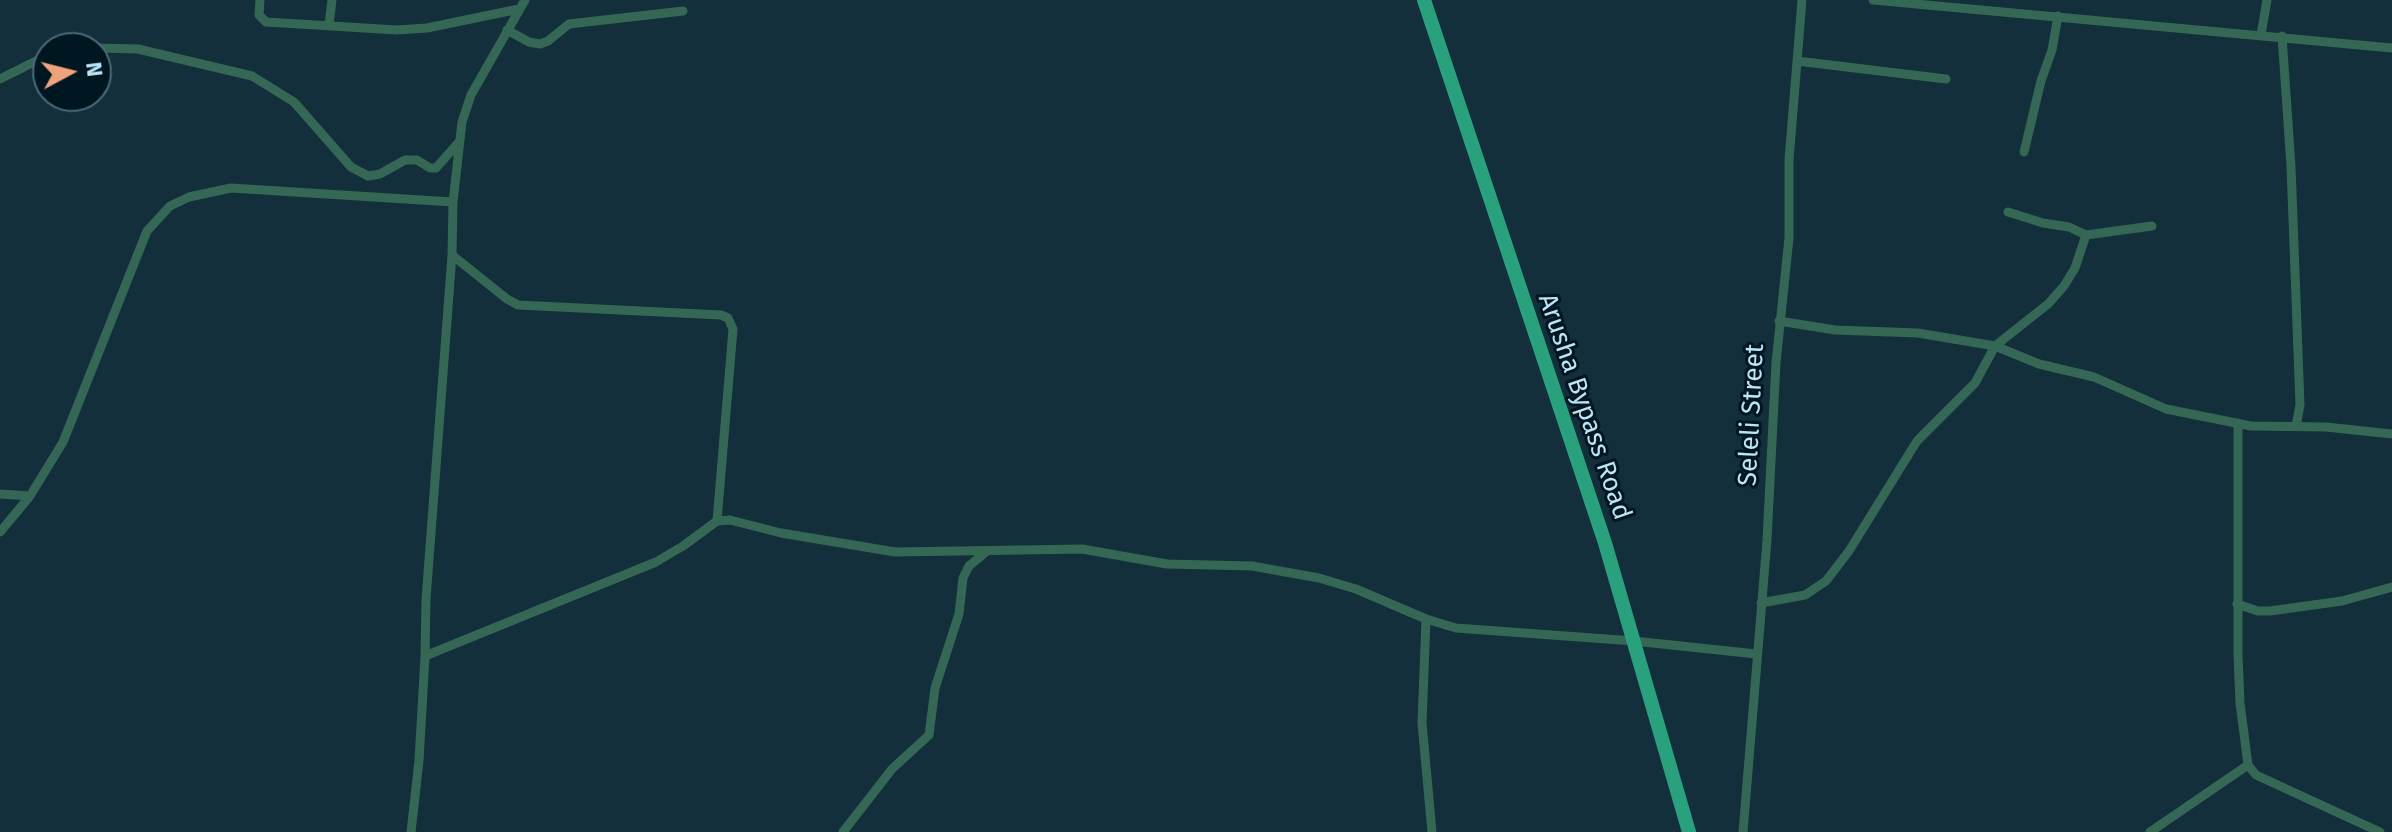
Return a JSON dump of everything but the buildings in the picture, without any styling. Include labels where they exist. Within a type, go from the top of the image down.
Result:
[{"type":"main road","name":"Arusha Bypass Road","points":[[1424,0],[1595,512],[1689,832]]},
{"type":"street","points":[[260,0],[259,15],[266,22],[417,30],[522,4]]},
{"type":"street","points":[[329,25],[332,0]]},
{"type":"street","name":"Seleli Street","points":[[1743,832],[1767,540],[1779,321],[1789,238],[1789,160],[1802,0]]},
{"type":"street","points":[[1873,0],[2392,48]]},
{"type":"street","points":[[2261,35],[2267,0]]},
{"type":"street","points":[[411,832],[418,781],[426,599],[452,255],[453,202],[460,140],[471,95],[522,4]]},
{"type":"street","points":[[507,30],[529,42],[540,44],[569,24],[683,11]]},
{"type":"street","points":[[2024,152],[2041,81],[2052,50],[2058,16]]},
{"type":"street","points":[[2282,36],[2291,166],[2300,398],[2296,426]]},
{"type":"street","points":[[112,48],[138,49],[252,76],[294,102],[351,167],[368,176],[380,174],[405,160],[417,160],[436,168],[442,165],[460,140]]},
{"type":"street","points":[[1797,61],[1946,79]]},
{"type":"street","points":[[0,79],[32,63]]},
{"type":"street","points":[[0,532],[49,468],[69,429],[147,231],[170,206],[217,190],[243,188],[453,202]]},
{"type":"street","points":[[2008,212],[2069,227],[2086,235],[2152,226]]},
{"type":"street","points":[[1761,603],[1805,595],[1826,581],[1849,551],[1917,441],[1975,383],[1995,346],[2048,304],[2064,286],[2075,268],[2086,235]]},
{"type":"street","points":[[452,255],[518,305],[721,315],[728,318],[733,329],[717,521]]},
{"type":"street","points":[[1779,321],[1835,330],[1918,333],[1995,346],[2039,364],[2094,377],[2166,409],[2257,427],[2296,426],[2392,434]]},
{"type":"street","points":[[2238,423],[2237,604],[2240,703],[2248,765],[2256,775],[2380,832]]},
{"type":"street","points":[[0,494],[30,496]]},
{"type":"street","points":[[425,656],[656,562],[717,521],[740,522],[781,533],[895,552],[1082,549],[1167,564],[1252,566],[1319,578],[1356,589],[1426,619],[1456,628],[1634,641],[1756,654]]},
{"type":"street","points":[[843,832],[892,769],[926,740],[931,731],[935,688],[959,614],[963,578],[969,566],[987,551]]},
{"type":"street","points":[[2237,604],[2258,611],[2270,611],[2342,601],[2392,587]]},
{"type":"street","points":[[1426,619],[1422,723],[1432,832]]},
{"type":"street","points":[[2150,832],[2248,765]]}]
